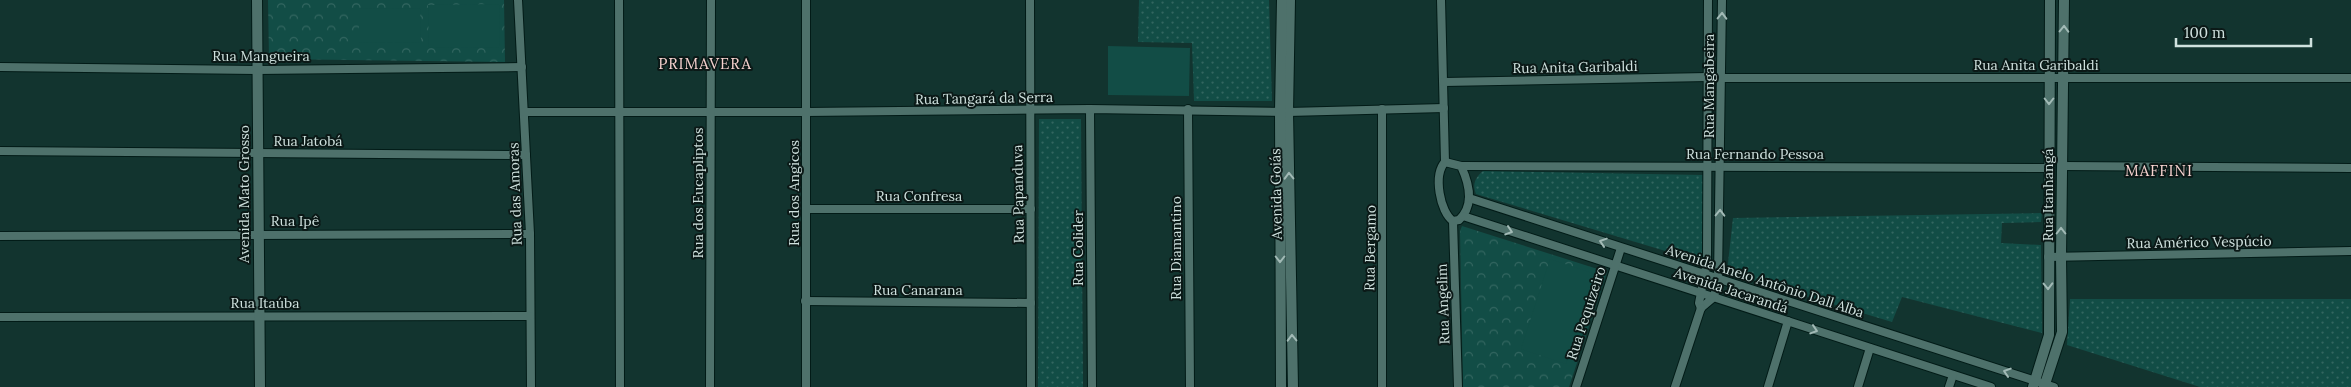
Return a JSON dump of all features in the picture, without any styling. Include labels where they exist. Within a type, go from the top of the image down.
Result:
[{"type":"street","name":"Avenida Mato Grosso","points":[[256,0],[260,387]]},
{"type":"street","name":"Rua das Amoras","points":[[518,0],[530,234],[531,387]]},
{"type":"street","points":[[619,0],[620,387]]},
{"type":"street","name":"Rua dos Eucapliptos","points":[[710,387],[711,0]]},
{"type":"street","name":"Rua dos Angicos","points":[[806,0],[806,387]]},
{"type":"street","name":"Rua Papanduva","points":[[1030,0],[1030,387]]},
{"type":"street","name":"Avenida Goiás","points":[[1282,0],[1293,387]]},
{"type":"street","name":"Avenida Goiás","points":[[1281,387],[1284,112],[1290,0]]},
{"type":"street","points":[[1441,0],[1445,162],[1440,171],[1442,201],[1445,212],[1453,221],[1463,216],[1467,209],[1469,198],[1468,184],[1461,166]]},
{"type":"street","name":"Rua Mangabeira","points":[[1701,308],[1699,303],[1707,262],[1708,0]]},
{"type":"street","name":"Rua Mangabeira","points":[[1714,297],[1719,262],[1722,0]]},
{"type":"street","name":"Rua Itanhangá","points":[[2042,385],[2049,335],[2050,0]]},
{"type":"street","name":"Rua Itanhangá","points":[[2042,385],[2062,332],[2062,78],[2064,0]]},
{"type":"street","name":"Rua Mangueira","points":[[0,67],[257,70],[522,67]]},
{"type":"street","name":"Rua Anita Garibaldi","points":[[1444,82],[1707,77]]},
{"type":"street","name":"Rua Anita Garibaldi","points":[[1720,78],[2351,78]]},
{"type":"street","name":"Rua Tangará da Serra","points":[[524,112],[1090,109],[1188,109],[1284,112],[1444,108]]},
{"type":"street","name":"Rua Colider","points":[[1090,109],[1092,387]]},
{"type":"street","name":"Rua Diamantino","points":[[1188,109],[1190,387]]},
{"type":"street","name":"Rua Bergamo","points":[[1382,109],[1382,387]]},
{"type":"street","name":"Rua Jatobá","points":[[0,151],[526,155]]},
{"type":"street","name":"Rua Fernando Pessoa","points":[[1445,162],[1461,166],[2049,168]]},
{"type":"street","points":[[2062,166],[2351,168]]},
{"type":"street","name":"Avenida Anelo Antônio Dall Alba","points":[[1469,198],[2042,385]]},
{"type":"street","name":"Rua Confresa","points":[[806,209],[1031,209]]},
{"type":"street","name":"Avenida Jacarandá","points":[[1463,216],[1991,387]]},
{"type":"street","name":"Rua Angelim","points":[[1453,221],[1458,387]]},
{"type":"street","name":"Rua Ipê","points":[[0,236],[530,234]]},
{"type":"street","name":"Rua Pequizeiro","points":[[1576,387],[1621,248]]},
{"type":"street","name":"Rua Américo Vespúcio","points":[[2048,257],[2351,251]]},
{"type":"street","points":[[1675,387],[1701,308],[1714,297]]},
{"type":"street","name":"Rua Canarana","points":[[805,301],[1031,303]]},
{"type":"street","name":"Rua Itaúba","points":[[0,317],[259,315],[530,316]]},
{"type":"street","points":[[1768,387],[1788,321]]},
{"type":"street","points":[[1858,387],[1870,348]]},
{"type":"street","points":[[1949,387],[1954,375]]},
{"type":"green space","points":[[268,0],[504,0],[505,62],[269,59]]},
{"type":"green space","points":[[1139,0],[1269,0],[1272,101],[1194,101],[1192,43],[1138,42]]},
{"type":"green space","points":[[499,4],[500,47],[429,48],[428,5]]},
{"type":"green space","points":[[420,8],[421,42],[359,43],[359,9]]},
{"type":"green space","points":[[1108,46],[1190,48],[1189,96],[1108,95]]},
{"type":"green space","points":[[1039,119],[1081,119],[1083,387],[1038,387]]},
{"type":"green space","points":[[1483,171],[1704,175],[1702,262],[1476,194],[1475,181]]},
{"type":"green space","points":[[2042,213],[2041,222],[2002,223],[2001,243],[2041,245],[2042,333],[1902,297],[1892,322],[1727,272],[1733,218]]},
{"type":"green space","points":[[1462,226],[1607,272],[1569,387],[1463,387],[1460,231]]},
{"type":"green space","points":[[1550,259],[1595,274],[1566,364],[1521,349]]},
{"type":"green space","points":[[2070,299],[2351,299],[2351,387],[2200,387],[2067,345]]},
{"type":"district","name":"PRIMAVERA","points":[[705,63]]},
{"type":"district","name":"MAFFINI","points":[[2159,170]]}]
